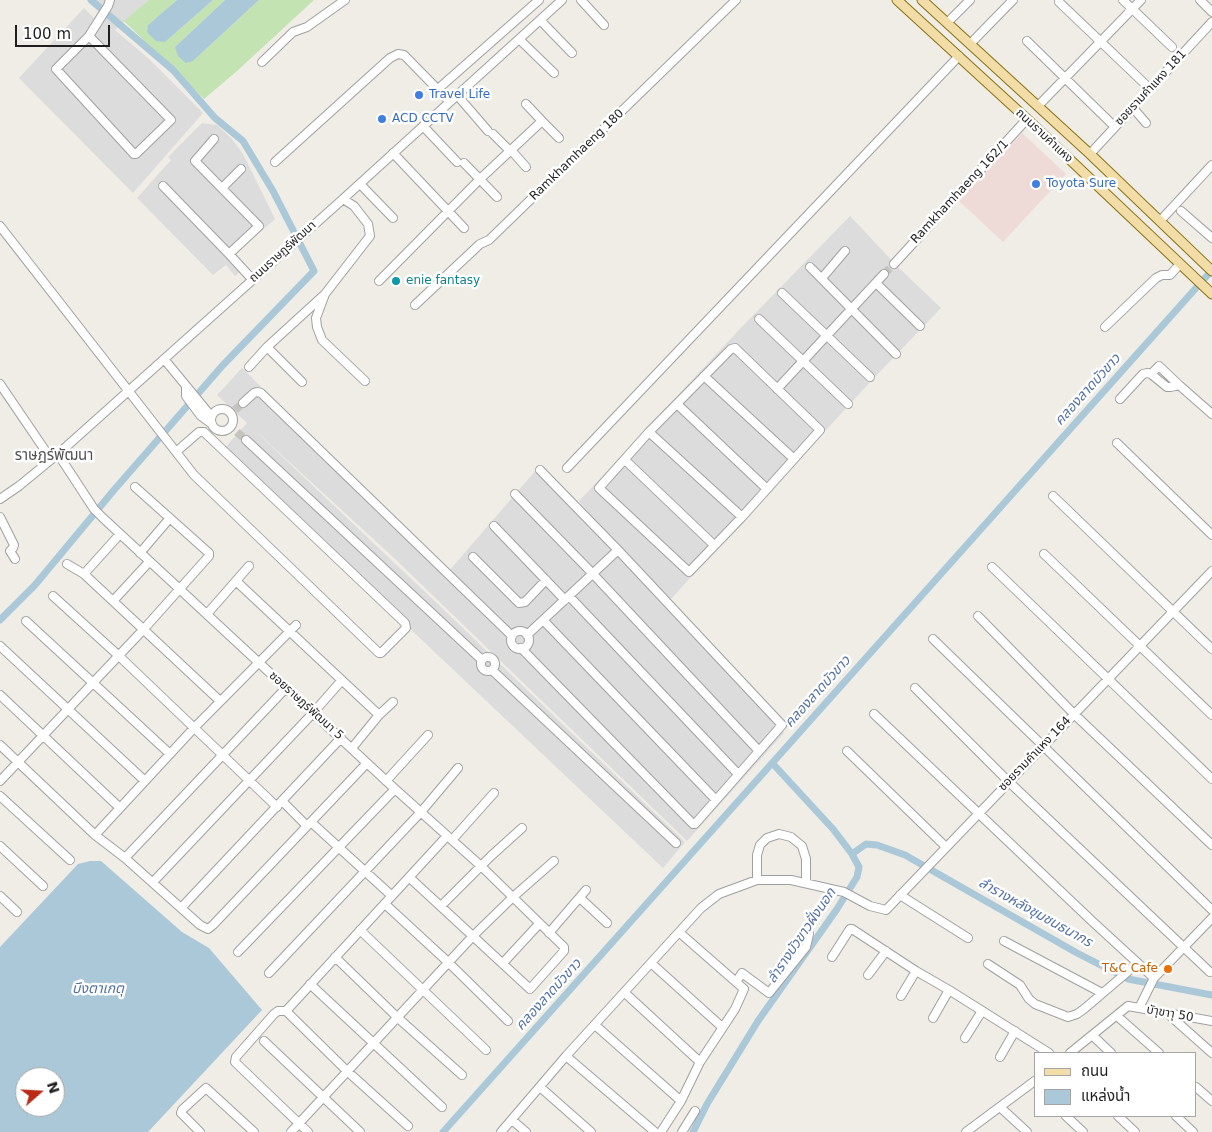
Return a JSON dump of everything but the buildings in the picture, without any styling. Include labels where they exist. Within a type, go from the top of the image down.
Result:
[{"type":"main road","name":"ถนนรามคำแหง","points":[[897,0],[1212,294]]},
{"type":"main road","name":"ถนนรามคำแหง","points":[[922,0],[1042,109],[1212,271]]},
{"type":"main road","points":[[1015,109],[1022,107],[1026,103],[1026,95]]},
{"type":"main road","points":[[1029,122],[1042,109]]},
{"type":"street","points":[[262,62],[293,32],[306,27],[345,0]]},
{"type":"street","points":[[438,89],[539,0]]},
{"type":"street","name":"ถนนราษฏร์พัฒนา","points":[[0,499],[58,454],[360,184],[562,0]]},
{"type":"street","points":[[581,0],[604,25]]},
{"type":"street","name":"Ramkhamhaeng 180","points":[[415,305],[480,244],[489,240],[736,0]]},
{"type":"street","points":[[948,22],[970,0]]},
{"type":"street","points":[[971,43],[1013,0]]},
{"type":"street","points":[[1123,0],[1172,47]]},
{"type":"street","points":[[1042,109],[1066,78],[1141,0]]},
{"type":"street","points":[[1200,0],[1212,12]]},
{"type":"street","points":[[1059,2],[1145,84]]},
{"type":"street","points":[[89,36],[170,118],[171,121],[136,154],[56,69],[89,36],[109,3]]},
{"type":"street","points":[[540,20],[572,53]]},
{"type":"street","name":"ซอยรามคำแหง 181","points":[[1090,154],[1212,22]]},
{"type":"street","points":[[519,39],[554,73]]},
{"type":"street","points":[[1027,41],[1115,127]]},
{"type":"street","points":[[275,162],[390,58],[398,54],[404,55],[450,102]]},
{"type":"street","points":[[568,468],[959,56]]},
{"type":"street","points":[[457,95],[526,167]]},
{"type":"street","points":[[526,104],[559,138]]},
{"type":"street","points":[[1133,108],[1146,123]]},
{"type":"street","points":[[379,281],[480,179],[542,121]]},
{"type":"street","name":"Ramkhamhaeng 162/1","points":[[894,264],[1029,122]]},
{"type":"street","points":[[423,126],[497,197]]},
{"type":"street","points":[[214,139],[195,160],[259,226],[230,254]]},
{"type":"street","points":[[393,153],[464,228]]},
{"type":"street","points":[[1160,221],[1212,165]]},
{"type":"street","points":[[222,188],[241,169]]},
{"type":"street","points":[[360,184],[393,218]]},
{"type":"street","points":[[163,186],[230,254],[252,280]]},
{"type":"street","points":[[249,367],[266,347],[325,294],[370,236],[368,224],[354,206],[343,199]]},
{"type":"street","points":[[1181,211],[1212,238]]},
{"type":"street","points":[[0,226],[129,390],[158,430],[194,475],[379,653],[406,628],[405,624],[204,432],[199,432],[176,452]]},
{"type":"street","points":[[822,278],[845,251]]},
{"type":"street","points":[[810,267],[896,354]]},
{"type":"street","points":[[1105,327],[1156,278],[1162,275],[1170,275],[1183,267]]},
{"type":"street","points":[[777,389],[884,274]]},
{"type":"street","points":[[876,283],[920,326]]},
{"type":"street","points":[[782,293],[870,377]]},
{"type":"street","points":[[325,294],[316,318],[322,340],[365,381]]},
{"type":"street","points":[[759,319],[848,404]]},
{"type":"street","points":[[266,347],[302,382]]},
{"type":"street","points":[[735,348],[777,389],[820,430],[742,517],[689,572],[599,488],[649,432],[731,349],[735,348]]},
{"type":"street","points":[[164,359],[200,408],[201,416],[212,420],[217,430],[234,429],[233,412],[225,409],[217,410],[212,420]]},
{"type":"street","points":[[1120,399],[1143,374],[1151,374],[1167,387],[1179,384],[1212,414]]},
{"type":"street","points":[[704,376],[794,459]]},
{"type":"street","points":[[0,384],[51,459]]},
{"type":"street","points":[[243,403],[254,393],[261,394],[512,636],[513,645],[521,648],[695,824],[781,726],[781,723],[540,470]]},
{"type":"street","points":[[0,400],[9,398]]},
{"type":"street","points":[[677,404],[767,489]]},
{"type":"street","points":[[649,432],[742,517]]},
{"type":"street","points":[[246,440],[482,660],[486,658],[494,660],[495,665],[492,670],[676,843]]},
{"type":"street","points":[[1117,443],[1212,535]]},
{"type":"street","name":"ซอยราษฎร์พัฒนา 5","points":[[58,454],[94,509],[103,518],[366,763],[481,866],[565,949],[530,989],[503,963]]},
{"type":"street","points":[[625,460],[714,545]]},
{"type":"street","points":[[0,781],[119,656],[210,555],[135,487]]},
{"type":"street","points":[[515,494],[759,751]]},
{"type":"street","points":[[1053,496],[1212,649]]},
{"type":"street","points":[[0,517],[14,545],[10,551],[15,559]]},
{"type":"street","points":[[140,553],[170,518]]},
{"type":"street","points":[[494,526],[546,580],[567,598],[738,774]]},
{"type":"street","points":[[84,574],[120,534]]},
{"type":"street","points":[[527,635],[618,550]]},
{"type":"street","points":[[1044,554],[1212,715]]},
{"type":"street","points":[[473,557],[519,603],[525,602],[546,580]]},
{"type":"street","points":[[113,601],[150,562]]},
{"type":"street","points":[[67,564],[84,574],[220,701]]},
{"type":"street","points":[[207,614],[249,566]]},
{"type":"street","points":[[992,567],[1212,779]]},
{"type":"street","name":"ซอยรามคำแหง 164","points":[[806,883],[847,894],[870,906],[886,910],[1212,571]]},
{"type":"street","points":[[236,581],[379,715]]},
{"type":"street","points":[[53,596],[119,656],[249,781],[339,848],[392,896]]},
{"type":"street","points":[[978,616],[1074,714],[1212,845]]},
{"type":"street","points":[[26,620],[170,754]]},
{"type":"street","points":[[543,620],[716,800]]},
{"type":"street","points":[[95,835],[194,728],[296,625]]},
{"type":"street","points":[[512,636],[520,631],[527,635]]},
{"type":"street","points":[[521,648],[526,646],[528,641],[527,635]]},
{"type":"street","points":[[933,639],[1212,910]]},
{"type":"street","points":[[0,646],[145,781]]},
{"type":"street","points":[[153,882],[342,680]]},
{"type":"street","points":[[125,858],[286,688]]},
{"type":"street","points":[[915,688],[1009,782],[1210,972]]},
{"type":"street","points":[[0,695],[120,808]]},
{"type":"street","points":[[352,748],[379,715],[393,702]]},
{"type":"street","points":[[874,714],[1138,963],[1153,981]]},
{"type":"street","points":[[386,781],[428,735]]},
{"type":"street","points":[[182,907],[341,738]]},
{"type":"street","points":[[0,746],[95,835],[125,858],[205,928],[211,927],[366,763]]},
{"type":"street","points":[[847,751],[946,847]]},
{"type":"street","points":[[269,973],[421,812],[458,768]]},
{"type":"street","points":[[238,952],[395,789]]},
{"type":"street","points":[[286,1011],[392,896],[494,793]]},
{"type":"street","points":[[0,796],[70,860]]},
{"type":"street","points":[[441,906],[522,828]]},
{"type":"street","points":[[501,1132],[566,1056],[596,1026],[701,908],[718,894],[757,880],[777,879],[806,883],[806,859],[802,846],[791,837],[779,834],[768,838],[760,845],[757,855],[757,880]]},
{"type":"street","points":[[0,846],[44,886]]},
{"type":"street","points":[[291,1132],[472,936],[554,861]]},
{"type":"street","points":[[410,878],[503,963],[539,924]]},
{"type":"street","points":[[549,933],[586,890]]},
{"type":"street","points":[[900,895],[968,938]]},
{"type":"street","points":[[0,896],[17,912]]},
{"type":"street","points":[[580,898],[607,923]]},
{"type":"street","points":[[385,904],[449,962],[508,1021]]},
{"type":"street","points":[[1139,1008],[1153,981],[1212,918]]},
{"type":"street","points":[[832,957],[851,929],[1047,1052]]},
{"type":"street","points":[[360,930],[486,1050]]},
{"type":"street","points":[[661,1132],[681,1101],[700,1062],[735,1009],[744,989],[680,933]]},
{"type":"street","points":[[736,982],[742,973],[769,993],[806,947],[809,934]]},
{"type":"street","points":[[1004,941],[1102,993]]},
{"type":"street","points":[[868,975],[886,951]]},
{"type":"street","points":[[335,957],[398,1018],[462,1075]]},
{"type":"street","points":[[988,964],[1020,985],[1029,999],[1035,1004],[1068,1017],[1077,1014],[1138,963]]},
{"type":"street","points":[[651,964],[722,1027]]},
{"type":"street","points":[[900,996],[916,971]]},
{"type":"street","points":[[310,984],[442,1107]]},
{"type":"street","points":[[933,1018],[949,990]]},
{"type":"street","points":[[625,993],[700,1062]]},
{"type":"street","name":"บัาุขาาุ 50","points":[[1117,1016],[1128,1006],[1212,1021]]},
{"type":"street","points":[[308,1132],[238,1066],[234,1060],[278,1011],[286,1011],[347,1071],[408,1126]]},
{"type":"street","points":[[965,1038],[982,1011]]},
{"type":"street","points":[[1166,1013],[1212,1053]]},
{"type":"street","points":[[1071,1052],[1117,1016],[1158,1052]]},
{"type":"street","points":[[596,1026],[681,1101]]},
{"type":"street","points":[[1000,1056],[1016,1032]]},
{"type":"street","points":[[1092,1036],[1110,1052]]},
{"type":"street","points":[[264,1041],[360,1132]]},
{"type":"street","points":[[566,1056],[655,1132]]},
{"type":"street","points":[[968,1131],[1034,1084]]},
{"type":"street","points":[[540,1087],[591,1132]]},
{"type":"street","points":[[200,1132],[181,1113],[206,1088],[254,1132]]},
{"type":"street","points":[[1197,1088],[1212,1101]]},
{"type":"street","points":[[1000,1107],[1027,1132]]},
{"type":"street","points":[[682,1132],[694,1111]]},
{"type":"street","points":[[1067,1117],[1083,1132]]},
{"type":"street","points":[[1119,1117],[1135,1132]]},
{"type":"street","points":[[1177,1117],[1193,1132]]},
{"type":"street","points":[[512,1120],[526,1132]]},
{"type":"shaded area","points":[[94,0],[149,0],[115,30],[149,59],[203,113],[133,193],[19,78],[84,8],[94,18],[102,6]]},
{"type":"shaded area","points":[[202,123],[217,125],[232,139],[243,154],[275,219],[234,255],[244,268],[235,276],[226,265],[213,275],[137,198],[171,160],[168,157]]},
{"type":"shaded area","points":[[1022,133],[1066,174],[1003,242],[959,201]]},
{"type":"shaded area","points":[[850,216],[899,268],[941,308],[872,380],[670,600],[607,535],[579,501],[737,332]]},
{"type":"shaded area","points":[[242,368],[448,572],[537,469],[784,733],[687,841],[393,557],[250,426],[685,842],[663,868],[222,451],[247,423],[217,395]]},
{"type":"green space","points":[[149,0],[177,0],[148,25],[165,42],[213,0],[225,0],[175,47],[193,61],[259,0],[314,0],[204,99],[124,21]]},
{"type":"water","points":[[177,0],[213,0],[165,42],[156,41],[147,32],[148,25]]},
{"type":"water","points":[[225,0],[259,0],[193,61],[186,63],[178,56],[175,47]]},
{"type":"water","name":"บึงตาเกตุ","points":[[101,861],[182,932],[209,948],[262,1010],[148,1132],[0,1132],[0,947],[78,864]]},
{"type":"waterway","points":[[0,620],[35,585],[114,490],[223,365],[314,271],[273,191],[243,141],[215,118],[173,70],[91,0]]},
{"type":"waterway","name":"คลองลาดบัวขาว","points":[[443,1132],[1212,270]]},
{"type":"waterway","name":"ลำรางบัวขาวฝั่งนอก","points":[[693,1132],[707,1104],[758,1021],[837,909],[857,877],[859,867],[852,854],[833,829],[774,765]]},
{"type":"waterway","name":"ลำรางหลังชุมชนธนากร","points":[[852,854],[866,844],[877,845],[905,855],[1077,953],[1128,979],[1212,995]]},
{"type":"tunnel","points":[[884,274],[894,264]]},
{"type":"tunnel","points":[[235,410],[243,403]]},
{"type":"tunnel","points":[[237,432],[246,440]]},
{"type":"place","name":"Travel Life","points":[[419,95]]},
{"type":"place","name":"ACD CCTV","points":[[382,119]]},
{"type":"place","name":"Toyota Sure","points":[[1036,184]]},
{"type":"place","name":"enie fantasy","points":[[396,281]]},
{"type":"place","name":"T&C Cafe","points":[[1168,969]]},
{"type":"district","name":"ราษฎร์พัฒนา","points":[[54,456]]}]
